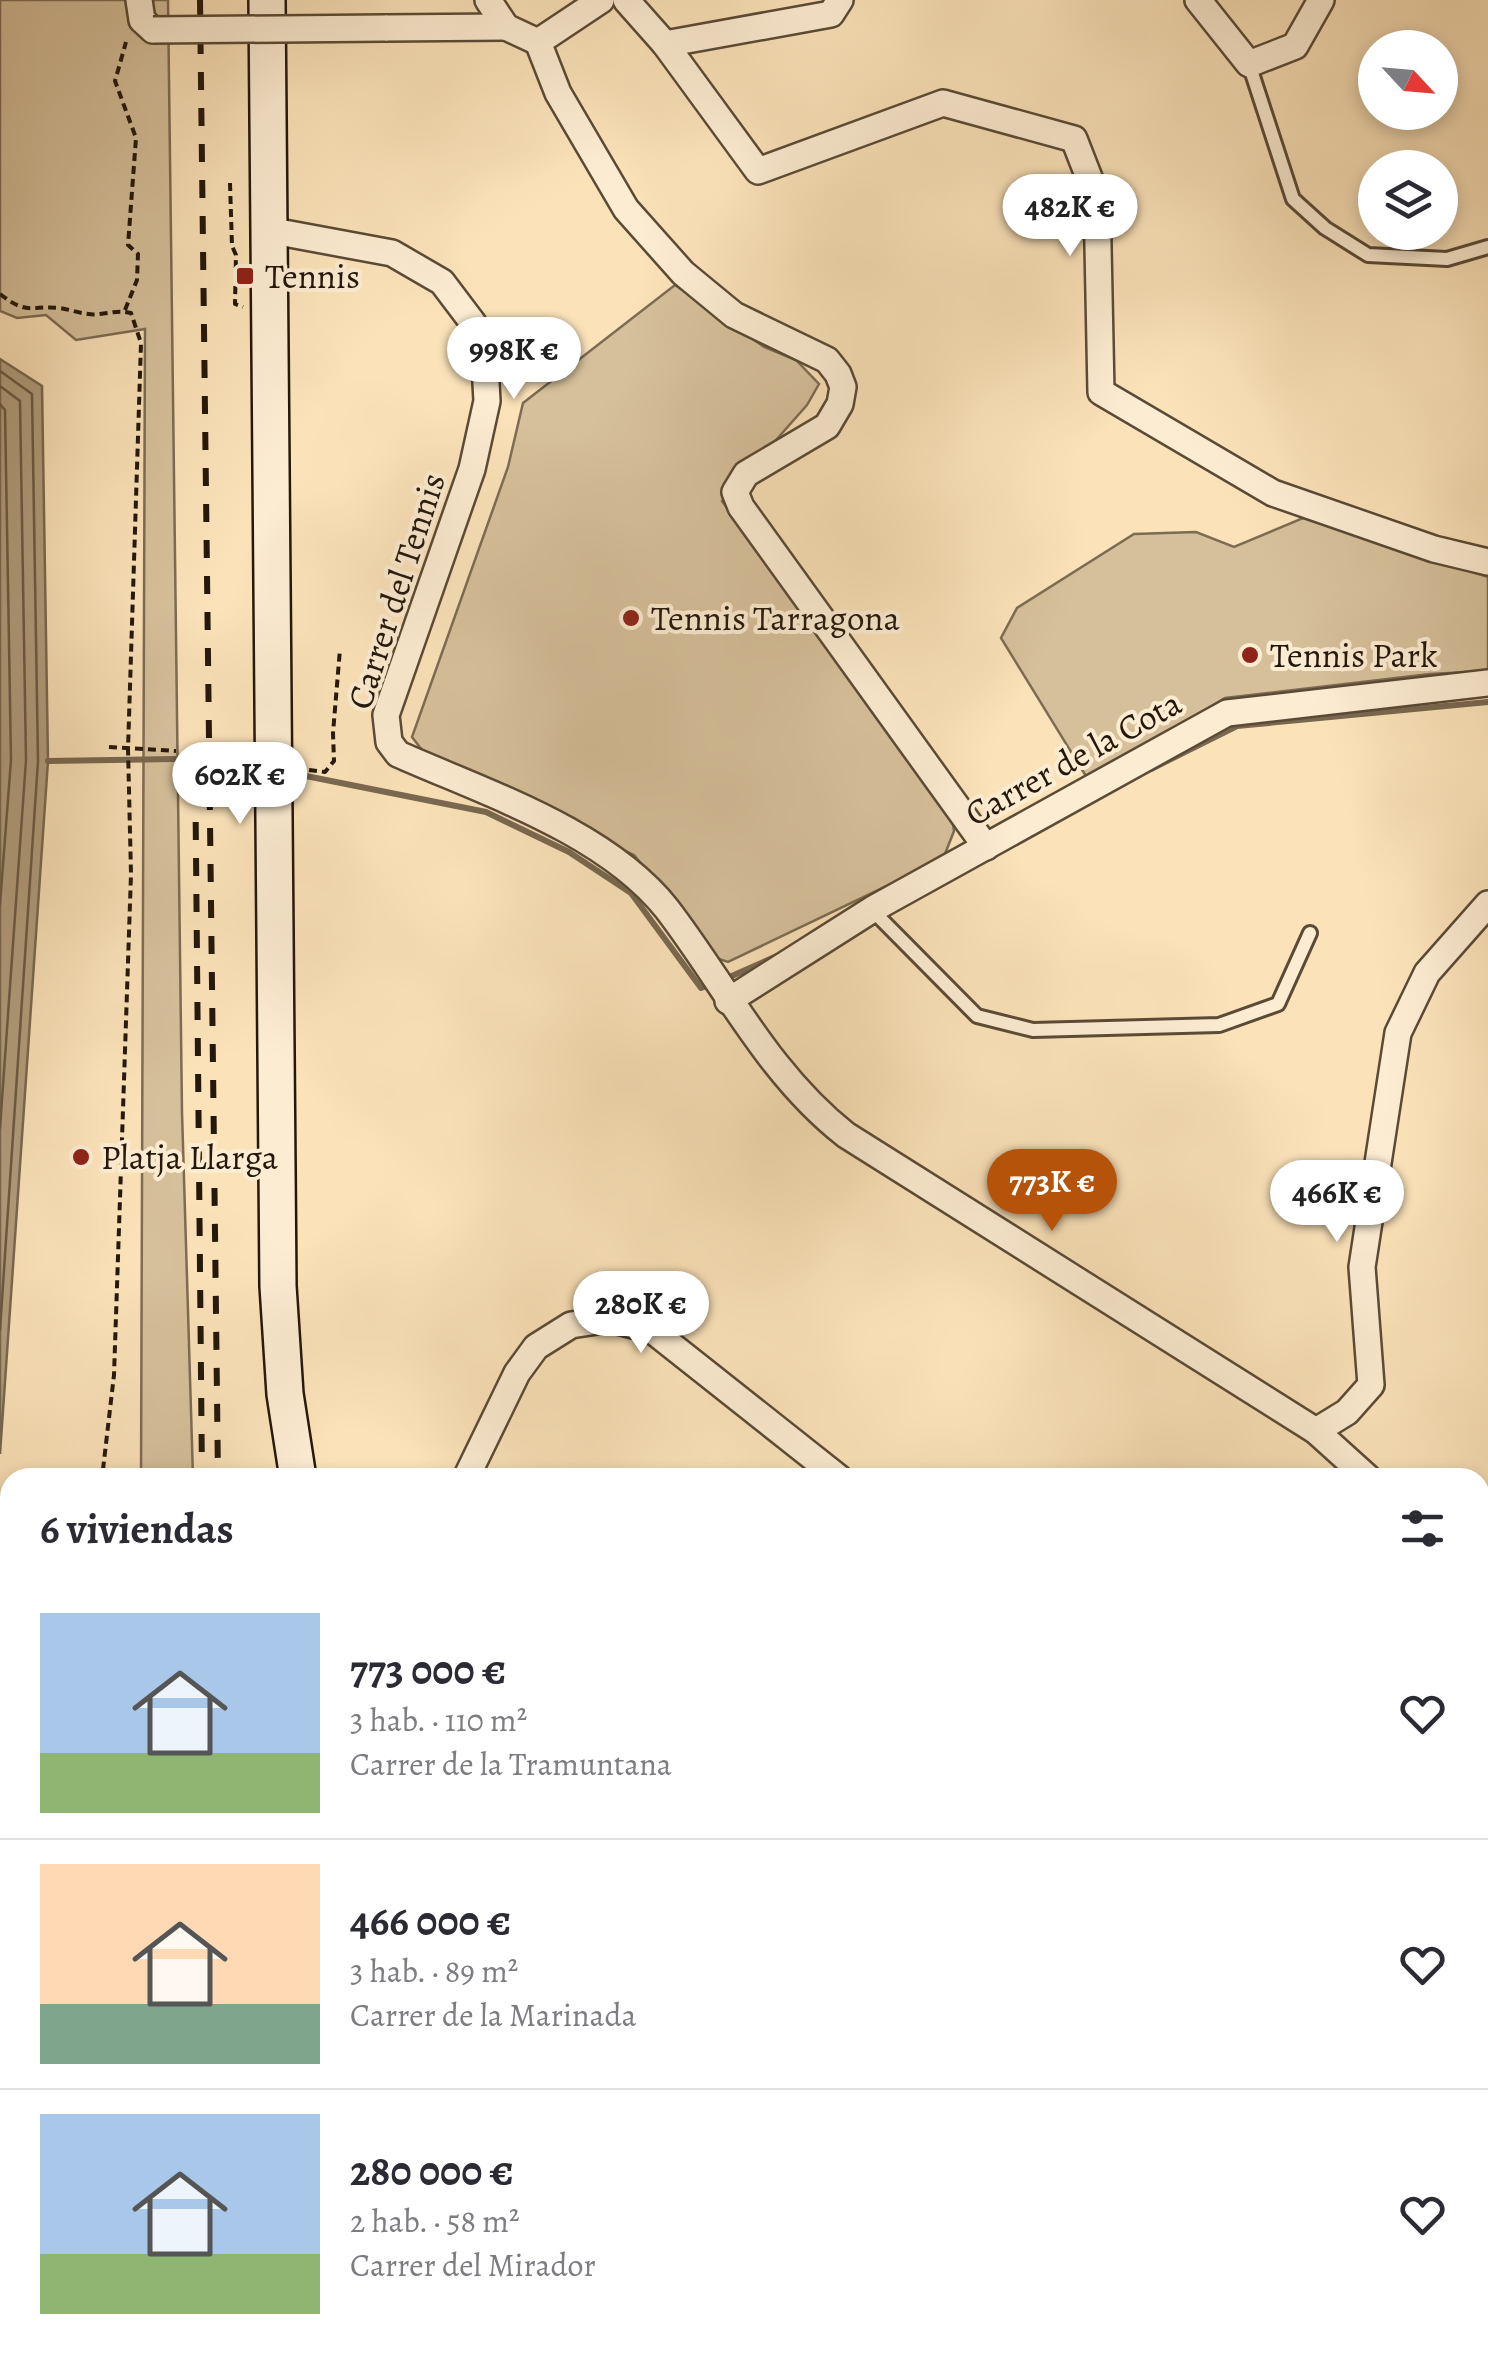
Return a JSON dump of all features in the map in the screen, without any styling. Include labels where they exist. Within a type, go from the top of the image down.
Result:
[{"type":"street","points":[[139,0],[142,20],[153,30],[506,27],[538,42],[558,93],[626,209],[683,273],[734,315],[827,360],[838,374],[844,387],[840,404],[827,426],[746,474],[734,492],[975,852]]},
{"type":"street","points":[[266,0],[278,1286],[288,1419],[296,1468]]},
{"type":"street","points":[[488,0],[506,27]]},
{"type":"street","points":[[538,42],[600,0]]},
{"type":"street","points":[[626,0],[664,44],[758,171],[943,103],[1074,139],[1096,198],[1101,392],[1273,493],[1434,549],[1488,562]]},
{"type":"street","points":[[664,44],[830,14],[840,0]]},
{"type":"street","points":[[1198,0],[1249,64],[1294,46],[1320,0]]},
{"type":"street","name":"Carrer del Tennis","points":[[268,230],[392,252],[442,282],[472,323],[485,365],[487,401],[472,469],[386,715],[389,742],[398,754],[512,804],[598,850],[666,908],[726,996]]},
{"type":"street","name":"Carrer de la Cota","points":[[726,996],[873,909],[1227,713],[1488,683]]},
{"type":"street","points":[[1316,1431],[1347,1412],[1371,1384],[1362,1267],[1398,1034],[1427,973],[1488,904]]},
{"type":"street","points":[[726,996],[797,1091],[846,1135],[1316,1431],[1357,1468]]},
{"type":"street","points":[[471,1468],[517,1373],[536,1347],[571,1325],[610,1319],[652,1330],[826,1468]]},
{"type":"street","points":[[288,1419],[309,1468]]},
{"type":"lane","points":[[1249,64],[1293,199],[1324,228],[1368,255],[1447,258],[1488,247]]},
{"type":"lane","points":[[873,909],[977,1016],[1034,1030],[1219,1025],[1278,1004],[1310,933]]},
{"type":"path","points":[[125,311],[137,280],[138,254],[128,245],[136,138],[116,82],[126,42]]},
{"type":"path","points":[[0,294],[21,308],[99,314],[125,311],[131,313],[139,329],[128,750],[131,874],[115,1355],[103,1468]]},
{"type":"path","points":[[309,770],[325,772],[334,761],[340,649]]},
{"type":"path","points":[[109,747],[176,751]]},
{"type":"shaded area","points":[[0,0],[168,0],[182,1112],[193,1468],[141,1468],[145,329],[76,340],[46,315],[17,318],[0,311]]},
{"type":"shaded area","name":"Tennis Tarragona","points":[[675,285],[764,347],[796,360],[819,384],[807,405],[722,501],[952,817],[954,831],[943,859],[728,962],[719,959],[634,855],[429,759],[412,737],[508,467],[523,403]]},
{"type":"shaded area","name":"Tennis Park","points":[[1303,518],[1488,577],[1488,671],[1225,698],[1089,781],[1001,638],[1017,608],[1134,534],[1196,532],[1234,547]]},
{"type":"water","points":[[0,359],[42,386],[48,761],[0,1454]]},
{"type":"waterway","points":[[1151,769],[1237,726],[1488,702]]},
{"type":"waterway","points":[[48,761],[175,759]]},
{"type":"waterway","points":[[306,776],[486,812],[569,852],[631,893],[701,988],[713,983]]},
{"type":"waterway","points":[[725,979],[777,956]]},
{"type":"railway","points":[[200,0],[218,1468]]},
{"type":"railway","points":[[195,750],[202,1468]]},
{"type":"place","name":"Tennis","points":[[245,276]]},
{"type":"place","name":"Tennis Tarragona","points":[[631,618]]},
{"type":"place","name":"Tennis Park","points":[[1250,655]]},
{"type":"place","name":"Platja Llarga","points":[[81,1157]]}]
